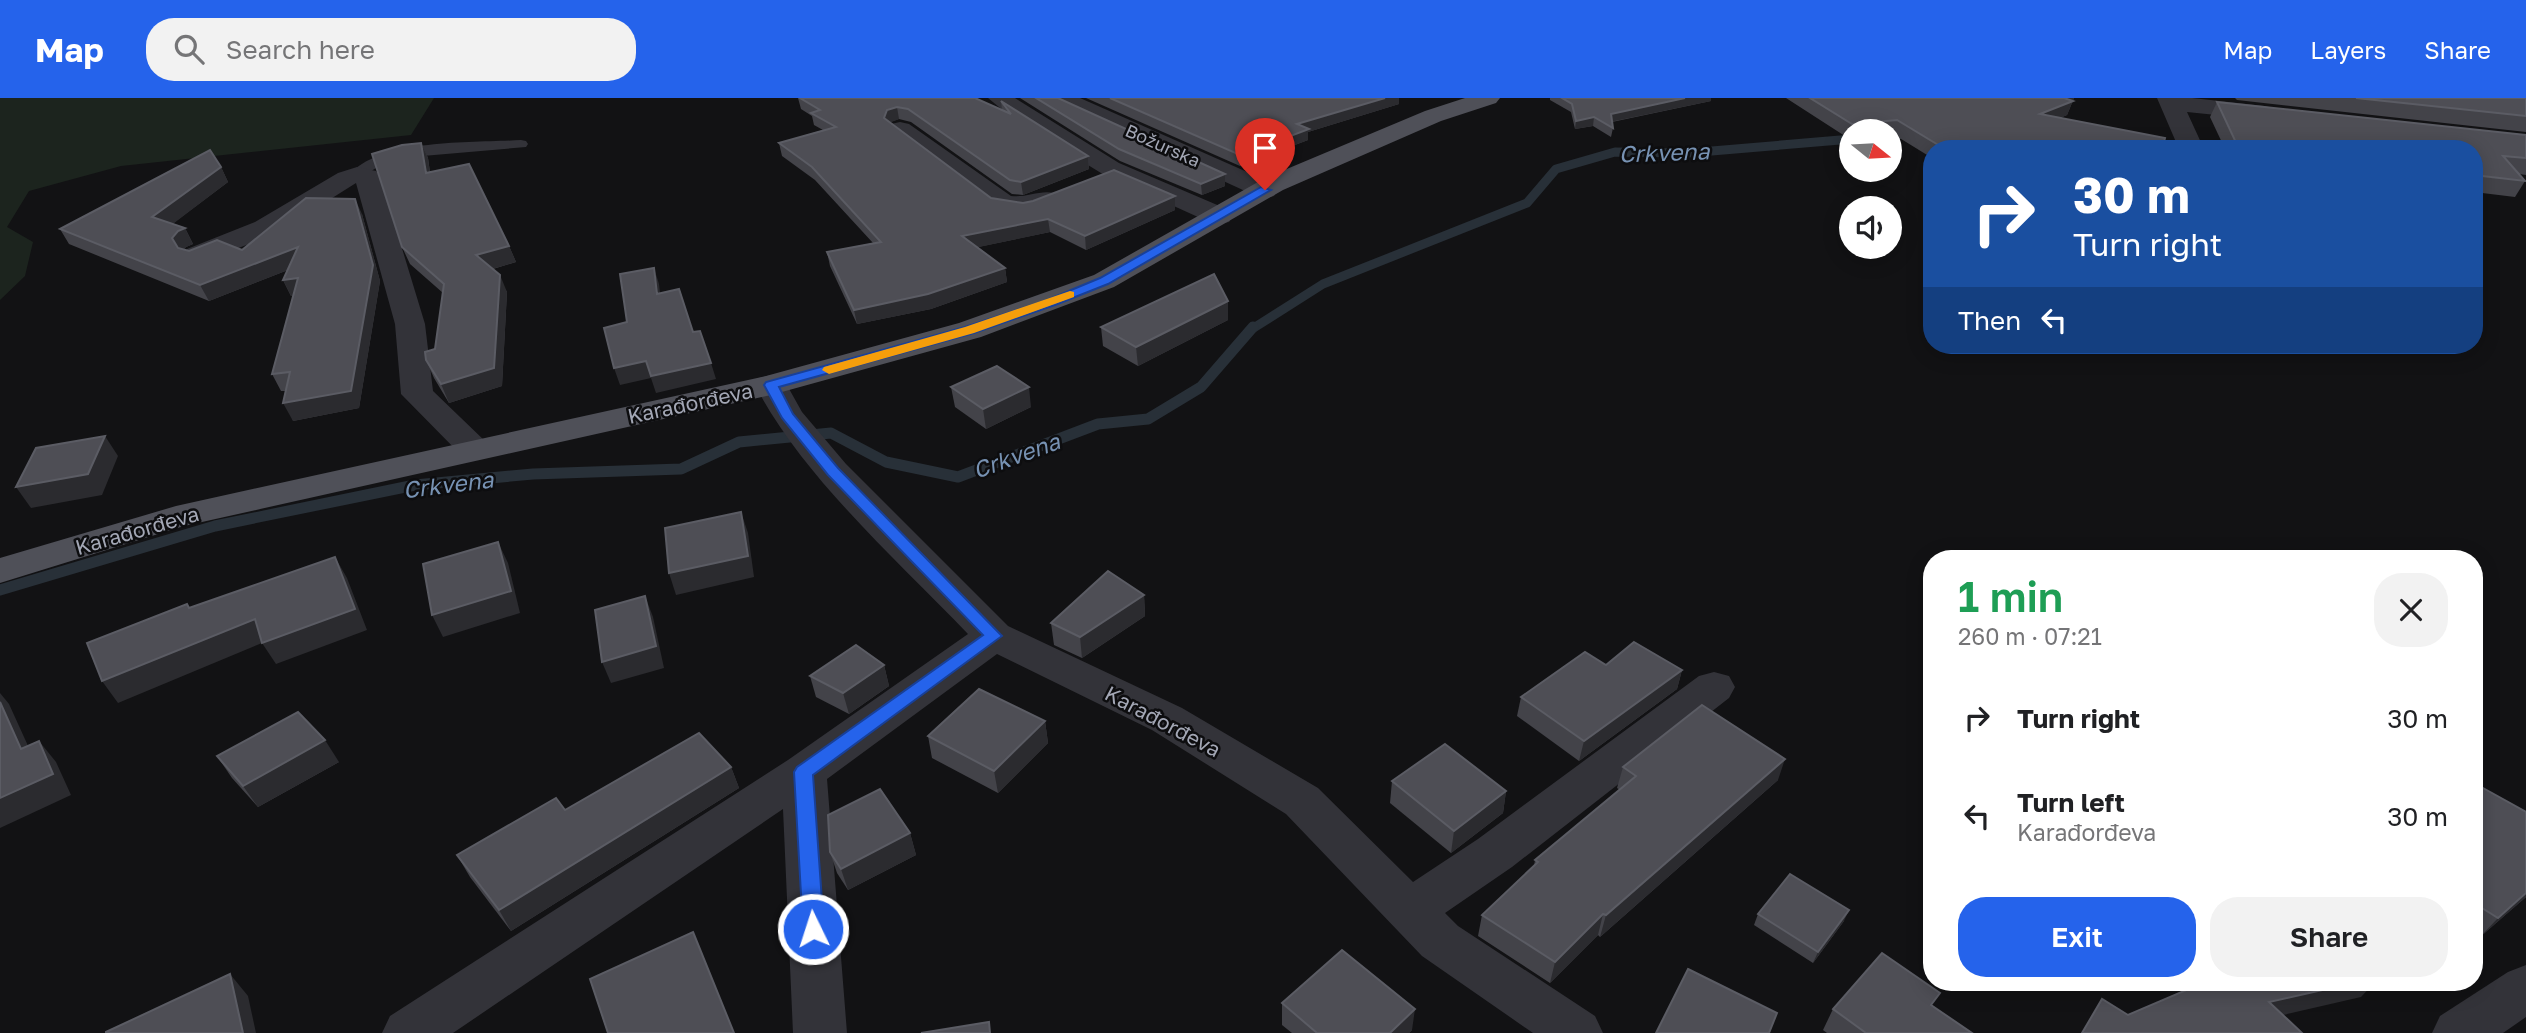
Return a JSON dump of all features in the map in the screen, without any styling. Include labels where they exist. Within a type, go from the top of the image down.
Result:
[{"type":"main road","points":[[779,400],[1051,303],[1104,281],[1265,190],[1433,116],[1488,98]]},
{"type":"main road","name":"Karađorđeva","points":[[0,571],[176,517],[475,450],[779,400]]},
{"type":"street","points":[[1000,98],[1024,116],[1115,171],[1219,216]]},
{"type":"street","name":"Božurska","points":[[1061,98],[1265,190]]},
{"type":"street","points":[[2171,101],[2282,115]]},
{"type":"street","points":[[2171,101],[2188,140]]},
{"type":"street","points":[[900,129],[1003,204],[1025,206],[1065,191]]},
{"type":"street","points":[[1090,181],[1115,171]]},
{"type":"street","points":[[197,255],[265,228],[342,181],[357,175],[367,176],[407,311],[417,394],[475,450]]},
{"type":"street","name":"Karađorđeva","points":[[779,400],[833,471],[994,636],[1167,719],[1302,801],[1440,941],[1576,1033]]},
{"type":"street","points":[[410,1033],[804,772],[994,636]]},
{"type":"street","points":[[1410,910],[1495,853],[1714,687]]},
{"type":"street","points":[[804,772],[820,1033]]},
{"type":"street","points":[[2459,1033],[2526,988]]},
{"type":"lane","points":[[357,175],[370,164],[400,154],[521,144]]},
{"type":"shaded area","points":[[0,98],[434,98],[411,135],[121,166],[29,191],[7,227],[33,242],[25,276],[0,300]]},
{"type":"building","points":[[800,98],[975,98],[1011,114],[1001,101],[1088,156],[1021,182],[1010,180],[908,109],[897,107],[887,110],[884,118],[991,198],[1023,203],[1033,201],[1114,170],[1175,196],[1085,236],[1048,219],[962,236],[1005,268],[928,294],[854,310],[827,252],[881,242],[812,167],[779,143],[836,127],[811,113],[820,110]]},
{"type":"building","points":[[1036,98],[1058,98],[1225,174],[1201,184],[1119,149]]},
{"type":"building","points":[[1110,98],[1385,98],[1297,124],[1309,129],[1240,155]]},
{"type":"building","points":[[1562,98],[1685,98],[1611,114],[1613,128],[1594,117],[1576,121],[1572,104]]},
{"type":"building","points":[[1810,98],[2064,98],[2073,101],[2040,114],[2165,138],[2164,140],[1930,140],[1902,123],[1902,119],[1844,119]]},
{"type":"building","points":[[2356,98],[2526,98],[2526,116]]},
{"type":"building","points":[[2217,102],[2526,135],[2526,158],[2503,156],[2525,181],[2483,176],[2483,140],[2235,140]]},
{"type":"building","points":[[421,143],[426,173],[469,164],[509,246],[476,255],[500,275],[494,368],[441,384],[426,360],[425,352],[435,349],[444,284],[402,247],[372,154],[402,145]]},
{"type":"building","points":[[210,150],[221,167],[152,217],[185,228],[172,238],[178,248],[189,251],[217,240],[242,250],[306,198],[355,199],[373,265],[351,391],[283,403],[290,372],[272,374],[298,278],[283,280],[298,247],[200,285],[60,229]]},
{"type":"building","points":[[654,268],[657,294],[679,289],[693,332],[700,331],[711,363],[651,376],[646,361],[614,368],[604,328],[627,322],[620,274]]},
{"type":"building","points":[[1214,274],[1228,301],[1136,347],[1101,327]]},
{"type":"building","points":[[997,366],[1029,387],[983,409],[951,387]]},
{"type":"building","points":[[105,436],[88,474],[16,487],[36,448]]},
{"type":"building","points":[[741,512],[748,556],[669,573],[665,528]]},
{"type":"building","points":[[498,542],[511,591],[432,615],[423,564]]},
{"type":"building","points":[[335,557],[355,609],[262,643],[255,619],[102,681],[87,643],[187,604],[189,608]]},
{"type":"building","points":[[1108,571],[1144,595],[1080,637],[1051,623]]},
{"type":"building","points":[[645,596],[656,646],[602,662],[595,610]]},
{"type":"building","points":[[1634,642],[1682,670],[1584,741],[1521,697],[1585,652],[1606,665]]},
{"type":"building","points":[[856,645],[884,665],[843,693],[810,676]]},
{"type":"building","points":[[979,689],[1045,721],[994,771],[928,736]]},
{"type":"building","points":[[0,702],[21,749],[39,741],[53,774],[0,798]]},
{"type":"building","points":[[1702,705],[1785,759],[1606,915],[1603,914],[1555,962],[1482,915],[1538,862],[1535,860],[1636,776],[1623,767]]},
{"type":"building","points":[[298,712],[325,740],[243,786],[217,756]]},
{"type":"building","points":[[699,733],[731,767],[499,910],[457,855],[556,798],[565,810]]},
{"type":"building","points":[[1445,744],[1506,791],[1454,831],[1392,781]]},
{"type":"building","points":[[2483,788],[2526,812],[2526,893],[2498,918],[2483,909]]},
{"type":"building","points":[[880,789],[910,833],[841,869],[830,852],[828,815]]},
{"type":"building","points":[[1790,874],[1849,910],[1818,952],[1758,914]]},
{"type":"building","points":[[693,932],[734,1033],[608,1033],[590,979]]},
{"type":"building","points":[[1342,950],[1415,1009],[1390,1033],[1317,1033],[1282,1003]]},
{"type":"building","points":[[1882,953],[1923,981],[1923,991],[1940,993],[1931,1005],[1972,1033],[1866,1033],[1833,1009]]},
{"type":"building","points":[[1688,969],[1777,1013],[1769,1033],[1656,1033]]},
{"type":"building","points":[[230,974],[243,1033],[106,1033],[106,1032]]},
{"type":"building","points":[[2184,991],[2318,991],[2269,1002],[2302,1033],[2082,1033],[2102,999],[2128,1015]]},
{"type":"building","points":[[989,1022],[990,1033],[921,1033]]},
{"type":"waterway","name":"Crkvena","points":[[1902,134],[1911,134]]},
{"type":"waterway","name":"Crkvena","points":[[1252,329],[1323,284],[1527,203],[1556,169],[1615,152],[1688,153],[1839,140]]},
{"type":"waterway","name":"Crkvena","points":[[0,590],[215,526],[415,485],[533,474],[681,469],[739,442],[831,433],[886,462],[958,477],[1098,424],[1148,419],[1201,387],[1253,327]]},
{"type":"slow traffic","points":[[829,370],[970,330],[1070,295]]},
{"type":"route","points":[[813,929],[804,772],[994,636],[833,471],[787,415],[771,385],[970,330],[1051,303],[1104,281],[1265,190]]}]
